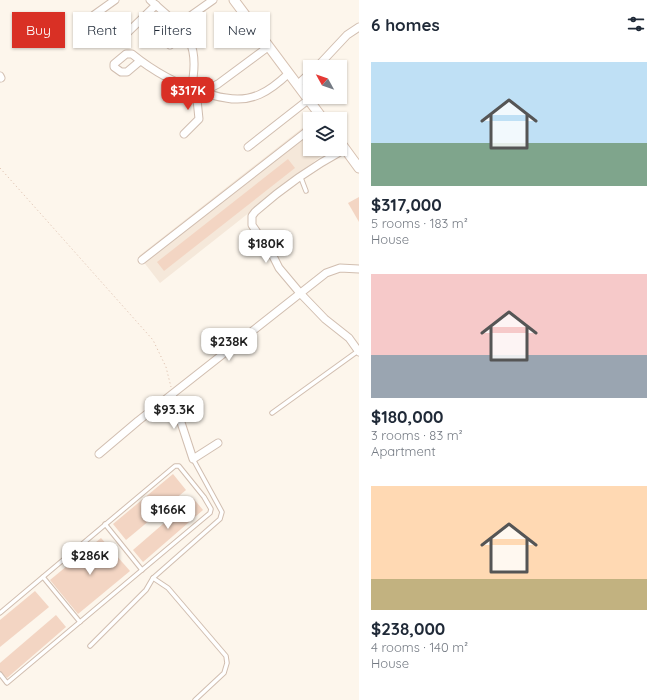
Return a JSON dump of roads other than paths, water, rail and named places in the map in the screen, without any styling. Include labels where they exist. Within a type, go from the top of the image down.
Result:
[{"type":"main road","points":[[234,0],[243,12]]},
{"type":"main road","points":[[269,48],[303,93]]},
{"type":"main road","points":[[311,104],[317,112]]},
{"type":"main road","points":[[347,152],[359,168]]},
{"type":"street","points":[[98,12],[115,0]]},
{"type":"street","points":[[150,0],[164,12]]},
{"type":"street","points":[[196,12],[213,0]]},
{"type":"street","points":[[131,29],[156,5]]},
{"type":"street","points":[[324,60],[347,35],[359,27]]},
{"type":"street","points":[[184,134],[199,119],[193,89],[195,61],[190,48]]},
{"type":"street","points":[[205,91],[267,48]]},
{"type":"street","points":[[140,61],[162,75],[193,89],[205,91],[212,95],[233,100],[253,98],[270,89],[288,74]]},
{"type":"street","points":[[297,85],[303,79]]},
{"type":"street","points":[[248,148],[303,104]]},
{"type":"street","points":[[142,260],[303,135]]},
{"type":"street","points":[[328,156],[301,178],[290,182],[255,212],[252,216],[252,225],[274,256],[279,268],[300,293],[325,319],[349,338],[358,351]]},
{"type":"street","points":[[99,454],[138,421],[300,293],[333,269],[359,269]]},
{"type":"street","points":[[172,395],[193,459],[218,443]]},
{"type":"lane","points":[[301,178],[306,191]]},
{"type":"lane","points":[[272,413],[358,351]]},
{"type":"lane","points":[[90,646],[146,590],[153,578],[218,522],[222,512],[193,459]]},
{"type":"lane","points":[[0,613],[175,466],[179,466],[199,490],[211,509],[210,513],[7,683],[0,674]]},
{"type":"lane","points":[[105,524],[142,570]]},
{"type":"lane","points":[[43,577],[80,622]]},
{"type":"lane","points":[[153,578],[168,588],[226,656],[227,663],[224,673],[196,700]]}]
